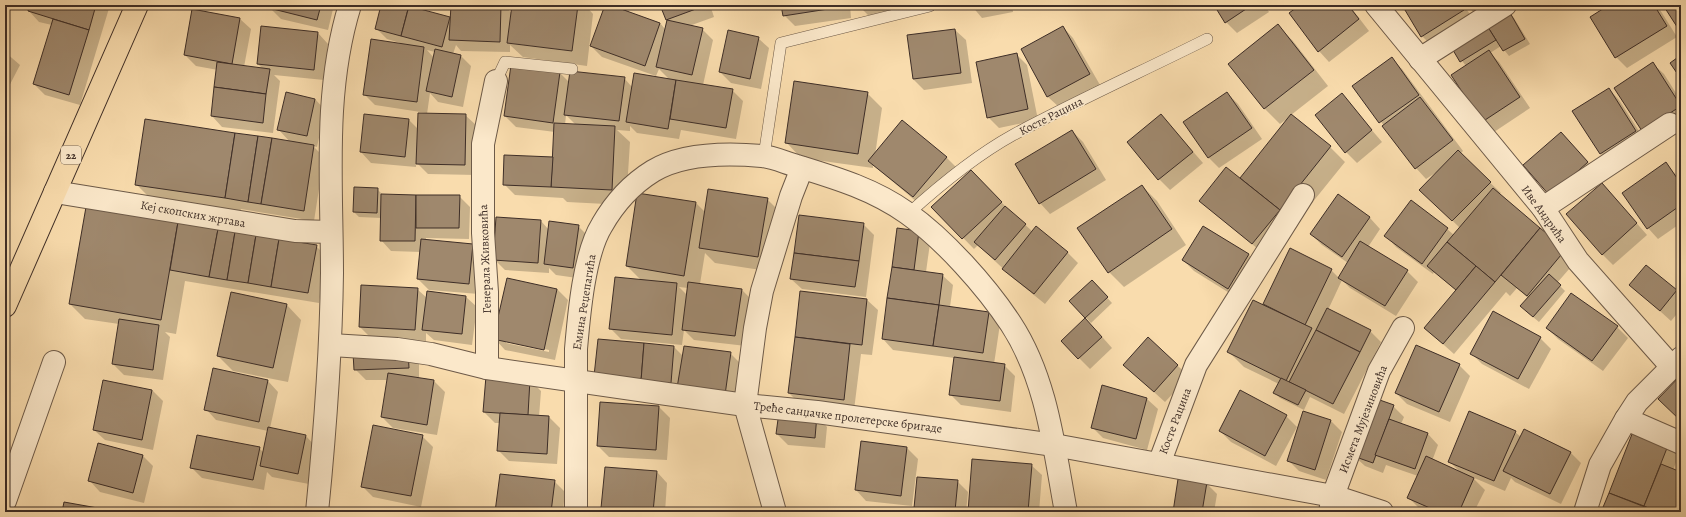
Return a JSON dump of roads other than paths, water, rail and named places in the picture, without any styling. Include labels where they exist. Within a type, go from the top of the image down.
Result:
[{"type":"main road","name":"22","points":[[5,306],[137,5]]},
{"type":"street","points":[[317,512],[331,345],[332,97],[340,41],[350,5]]},
{"type":"street","name":"Иве Андрића","points":[[1376,5],[1543,208],[1578,261],[1676,362],[1637,402],[1626,419],[1600,465],[1585,512]]},
{"type":"street","points":[[1420,60],[1505,5]]},
{"type":"street","name":"Генерала Живковића","points":[[487,368],[487,292],[483,233],[483,144],[496,81]]},
{"type":"street","points":[[1543,208],[1670,124]]},
{"type":"street","points":[[764,156],[829,175],[866,189],[908,214],[958,260],[994,300],[1022,342],[1036,375],[1054,444],[1066,512]]},
{"type":"street","name":"Емина Реџепагића","points":[[576,512],[574,379],[576,343],[582,295],[594,242],[601,226],[622,197],[639,181],[653,171],[672,163],[701,158],[764,156]]},
{"type":"street","name":"Треће санџачке пролетерске бригаде","points":[[775,512],[745,405],[754,328],[762,291],[791,196],[802,168]]},
{"type":"street","name":"Кеј скопских жртава","points":[[55,192],[295,231],[331,232]]},
{"type":"street","name":"Косте Рацина","points":[[1158,464],[1196,365],[1303,195]]},
{"type":"street","name":"Исмета Мујезиновића","points":[[1332,504],[1379,371],[1403,328]]},
{"type":"street","points":[[331,345],[370,347],[431,354],[487,368],[574,379]]},
{"type":"street","points":[[5,501],[54,362]]},
{"type":"street","name":"Треће санџачке пролетерске бригаде","points":[[574,379],[745,405],[818,412],[951,429]]},
{"type":"street","points":[[1626,419],[1681,443]]},
{"type":"street","name":"Косте Рацина","points":[[951,429],[1054,444],[1158,464],[1332,504]]},
{"type":"street","points":[[1332,504],[1382,512]]},
{"type":"lane","points":[[764,156],[782,43],[930,6]]},
{"type":"lane","name":"Косте Рацина","points":[[908,214],[933,192],[1012,136],[1207,39]]},
{"type":"lane","name":"Генерала Живковића","points":[[496,81],[505,62],[572,69]]}]
